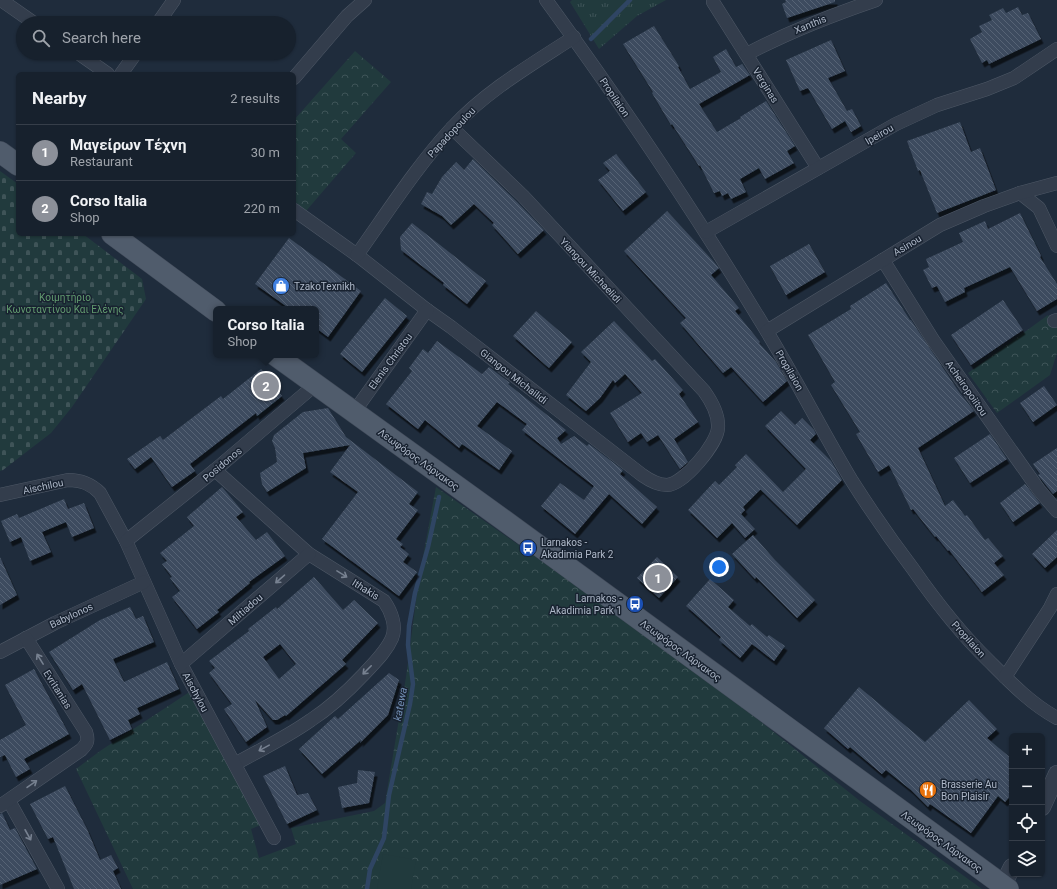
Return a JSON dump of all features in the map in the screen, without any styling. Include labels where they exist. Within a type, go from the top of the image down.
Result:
[{"type":"main road","points":[[0,152],[16,164]]},
{"type":"main road","points":[[115,236],[213,309]]},
{"type":"main road","name":"Λεωφόρος Λάρνακος","points":[[279,358],[505,521],[1005,887]]},
{"type":"street","points":[[1,0],[24,16]]},
{"type":"street","points":[[163,16],[174,0]]},
{"type":"street","points":[[296,76],[347,16],[365,0]]},
{"type":"street","name":"Propilaion","points":[[546,0],[574,37],[706,232],[768,331],[852,479],[880,524],[927,589],[966,638],[1031,702],[1057,718]]},
{"type":"street","name":"Xanthis","points":[[747,54],[772,40],[859,3],[876,0]]},
{"type":"street","name":"Verginas","points":[[713,2],[818,168]]},
{"type":"street","name":"Papadopoulou","points":[[356,255],[426,159],[452,128],[480,102],[574,37]]},
{"type":"street","name":"Ipeirou","points":[[706,232],[896,124],[937,105],[988,89],[1014,78],[1057,49]]},
{"type":"street","points":[[88,60],[105,72]]},
{"type":"street","points":[[122,72],[131,60]]},
{"type":"street","name":"Yiangou Michaelidi","points":[[452,128],[523,196],[704,391],[711,400],[718,420]]},
{"type":"street","name":"Asinou","points":[[768,331],[940,225],[984,206],[1020,193],[1057,183]]},
{"type":"street","points":[[1020,193],[1039,208],[1057,246]]},
{"type":"street","name":"Giangou Michailidi","points":[[296,211],[451,327],[642,475],[658,483],[665,485],[672,484],[686,476],[711,446],[718,429],[718,420]]},
{"type":"street","name":"Acheiropoiitou","points":[[883,260],[933,340],[964,385],[1039,490],[1057,511]]},
{"type":"street","name":"Elenis Christou","points":[[354,412],[427,310]]},
{"type":"street","name":"Posidonos","points":[[126,541],[215,470],[315,385]]},
{"type":"street","name":"Ithakis","points":[[215,470],[309,554],[384,601],[389,608],[393,626],[392,638],[377,661],[332,705],[306,724],[235,764]]},
{"type":"street","name":"Aischilou","points":[[0,495],[68,480],[78,480],[94,487],[100,493],[126,541]]},
{"type":"street","name":"Aischylou","points":[[126,541],[181,664],[274,838]]},
{"type":"street","name":"Miltiadou","points":[[181,664],[309,554]]},
{"type":"street","name":"Babylonos","points":[[0,652],[54,622],[144,582]]},
{"type":"street","points":[[1005,677],[1050,608],[1057,594]]},
{"type":"street","name":"Evritanias","points":[[4,804],[80,750],[86,745],[88,740],[86,732],[26,638]]},
{"type":"street","points":[[1042,805],[1057,774]]},
{"type":"street","points":[[4,804],[58,889]]},
{"type":"street","points":[[1005,887],[1009,876]]},
{"type":"green space","points":[[572,0],[666,0],[637,16],[599,49],[570,2]]},
{"type":"green space","points":[[355,51],[391,82],[341,139],[356,153],[306,211],[296,203],[296,118]]},
{"type":"green space","name":"Κοιμητήριο Κωνσταντίνου Και Ελένης","points":[[0,171],[16,183],[16,236],[86,236],[142,279],[146,299],[72,407],[51,433],[0,471]]},
{"type":"green space","points":[[1048,315],[1057,327],[1057,353],[1050,375],[997,413],[968,373]]},
{"type":"green space","points":[[436,487],[587,593],[726,694],[860,801],[982,889],[133,889],[76,769],[100,751],[194,689],[263,824],[251,829],[259,858],[296,844],[291,828],[374,811],[385,803],[406,677],[419,578]]},
{"type":"green space","points":[[383,854],[416,860],[411,889],[377,889]]},
{"type":"building","points":[[785,0],[835,0],[835,2],[787,18],[782,4],[786,2]]},
{"type":"building","points":[[1018,7],[1022,15],[1028,13],[1041,39],[989,64],[987,60],[982,63],[970,39],[982,32],[979,26],[992,20],[989,15],[1003,8],[1006,13]]},
{"type":"building","points":[[654,26],[679,66],[678,67],[690,89],[721,72],[713,57],[726,49],[736,67],[742,64],[750,75],[699,104],[717,132],[766,101],[795,146],[787,151],[794,163],[765,179],[759,168],[740,179],[746,192],[731,199],[728,193],[722,196],[720,191],[714,193],[700,165],[699,166],[672,124],[671,125],[652,93],[653,92],[623,44]]},
{"type":"building","points":[[831,40],[845,71],[828,78],[847,111],[852,109],[861,126],[851,132],[845,121],[832,129],[808,88],[800,91],[786,60]]},
{"type":"building","points":[[960,122],[971,152],[980,148],[996,190],[937,213],[920,170],[918,171],[907,141]]},
{"type":"building","points":[[616,154],[646,192],[623,211],[598,180],[610,171],[603,163]]},
{"type":"building","points":[[473,159],[544,230],[518,254],[492,225],[494,223],[474,204],[451,225],[442,216],[421,204],[427,192],[432,194],[442,177],[456,162],[464,170]]},
{"type":"building","points":[[667,211],[719,268],[711,275],[739,308],[735,311],[760,342],[759,343],[776,362],[787,381],[763,402],[731,367],[723,373],[680,323],[686,318],[624,251]]},
{"type":"building","points":[[1020,213],[1041,256],[1040,257],[1057,284],[1057,299],[1037,311],[1010,267],[964,288],[965,292],[945,302],[937,286],[932,288],[923,270],[929,267],[926,259],[963,242],[959,233],[985,221],[988,229]]},
{"type":"building","points":[[412,223],[486,281],[467,304],[443,285],[444,283],[401,250],[400,237]]},
{"type":"building","points":[[289,238],[361,291],[328,337],[319,330],[319,306],[286,306],[255,284]]},
{"type":"building","points":[[809,244],[825,272],[786,295],[770,266]]},
{"type":"building","points":[[886,283],[959,392],[974,411],[918,448],[945,506],[953,500],[965,516],[967,515],[985,540],[988,538],[1003,556],[994,563],[1004,575],[982,592],[949,550],[948,551],[936,536],[935,537],[913,509],[911,510],[889,465],[878,472],[856,434],[860,432],[831,385],[835,382],[808,335],[851,309],[850,306]]},
{"type":"building","points":[[385,298],[407,316],[362,372],[340,354]]},
{"type":"building","points":[[1003,300],[1023,330],[971,365],[951,335]]},
{"type":"building","points":[[536,311],[572,342],[549,368],[513,336]]},
{"type":"building","points":[[614,321],[652,361],[655,359],[683,390],[679,394],[698,422],[674,439],[688,462],[680,469],[658,435],[647,442],[641,433],[628,442],[610,413],[642,393],[625,374],[615,383],[613,380],[600,398],[586,411],[566,395],[591,362],[581,352]]},
{"type":"building","points":[[437,341],[482,374],[489,367],[566,430],[557,438],[561,444],[574,436],[587,446],[589,444],[623,470],[620,474],[657,507],[642,524],[609,494],[575,534],[541,506],[560,483],[584,500],[594,486],[522,430],[527,424],[497,402],[477,426],[512,451],[499,470],[462,444],[459,448],[425,420],[418,429],[386,404],[412,371],[409,368],[423,349],[428,353]]},
{"type":"building","points":[[261,369],[282,396],[257,416],[256,413],[190,464],[195,471],[172,487],[151,457],[135,469],[127,459],[160,436],[163,440],[221,396],[223,399]]},
{"type":"building","points":[[1044,386],[1057,405],[1033,422],[1020,403]]},
{"type":"building","points":[[328,408],[346,437],[418,492],[409,504],[418,510],[396,539],[403,544],[400,547],[409,554],[403,562],[417,572],[399,596],[322,539],[358,492],[330,472],[350,445],[303,453],[306,468],[267,492],[262,484],[260,473],[277,462],[275,448],[272,441],[274,435],[303,412]]},
{"type":"building","points":[[781,411],[795,425],[802,418],[814,430],[816,434],[810,440],[831,461],[842,480],[797,525],[760,490],[743,507],[745,510],[741,514],[755,529],[745,538],[732,523],[717,538],[688,510],[715,481],[719,485],[737,467],[735,465],[746,454],[783,492],[806,469],[765,426]]},
{"type":"building","points":[[990,434],[1007,459],[970,483],[954,458]]},
{"type":"building","points":[[1057,448],[1057,491],[1053,494],[1038,475],[1040,474],[1033,464]]},
{"type":"building","points":[[1025,484],[1040,503],[1013,522],[1000,503]]},
{"type":"building","points":[[222,487],[243,512],[236,517],[256,540],[267,532],[285,556],[249,582],[250,583],[217,610],[219,612],[197,629],[172,597],[180,591],[162,564],[167,561],[160,553],[194,526],[187,517]]},
{"type":"building","points":[[64,499],[68,509],[84,503],[94,528],[72,537],[66,522],[42,532],[51,552],[30,561],[21,537],[10,542],[1,521],[17,514],[19,518]]},
{"type":"building","points":[[1057,530],[1057,557],[1045,568],[1032,554]]},
{"type":"building","points":[[753,535],[775,560],[815,600],[797,618],[756,577],[755,579],[732,554]]},
{"type":"building","points":[[0,557],[17,595],[0,605]]},
{"type":"building","points":[[657,557],[678,577],[659,598],[637,578]]},
{"type":"building","points":[[314,577],[343,610],[354,600],[378,623],[342,660],[346,664],[286,716],[285,715],[277,720],[273,720],[255,700],[267,727],[246,742],[224,709],[232,704],[209,673],[215,668],[209,661],[249,631],[248,629],[276,607],[277,609]],"holes":[[[280,644],[296,664],[279,679],[263,657]]]},
{"type":"building","points":[[710,579],[734,600],[728,607],[750,626],[752,624],[767,637],[769,635],[785,646],[774,661],[752,644],[740,658],[719,640],[721,637],[686,606]]},
{"type":"building","points":[[130,607],[136,619],[143,616],[154,642],[113,659],[124,682],[167,662],[179,689],[137,708],[140,714],[128,720],[132,729],[110,740],[82,684],[73,690],[49,652],[100,620]]},
{"type":"building","points":[[34,669],[69,734],[24,759],[30,769],[16,777],[5,755],[0,757],[0,740],[26,725],[5,685]]},
{"type":"building","points":[[389,673],[399,680],[388,715],[360,743],[361,740],[322,774],[299,749],[335,716],[338,719]]},
{"type":"building","points":[[859,687],[925,742],[969,700],[997,729],[987,738],[1009,756],[1009,797],[1005,802],[998,796],[971,833],[930,804],[928,807],[911,790],[886,770],[882,774],[850,747],[848,749],[824,728]]},
{"type":"building","points":[[285,766],[297,795],[308,793],[317,810],[287,824],[263,776]]},
{"type":"building","points":[[358,770],[375,772],[369,803],[342,808],[338,787],[357,783]]},
{"type":"building","points":[[65,786],[87,829],[100,860],[111,855],[118,868],[113,871],[121,889],[74,889],[53,837],[48,839],[30,804]]},
{"type":"building","points":[[2,813],[10,830],[15,828],[37,869],[0,885],[0,814]]},
{"type":"waterway","name":"katewa","points":[[591,39],[630,0]]},
{"type":"waterway","name":"katewa","points":[[367,889],[370,869],[384,838],[389,795],[410,704],[413,684],[408,645],[409,626],[415,593],[428,547],[439,497]]},
{"type":"place","name":"TzakoTexnikh","points":[[281,286]]},
{"type":"place","name":"Corso Italia","points":[[266,386]]},
{"type":"place","name":"Larnakos - Akadimia Park 2","points":[[528,548]]},
{"type":"place","name":"Μαγείρων Τέχνη","points":[[658,578]]},
{"type":"place","name":"Larnakos - Akadimia Park 1","points":[[635,604]]},
{"type":"place","name":"Brasserie Au Bon Plaisir","points":[[928,790]]}]
